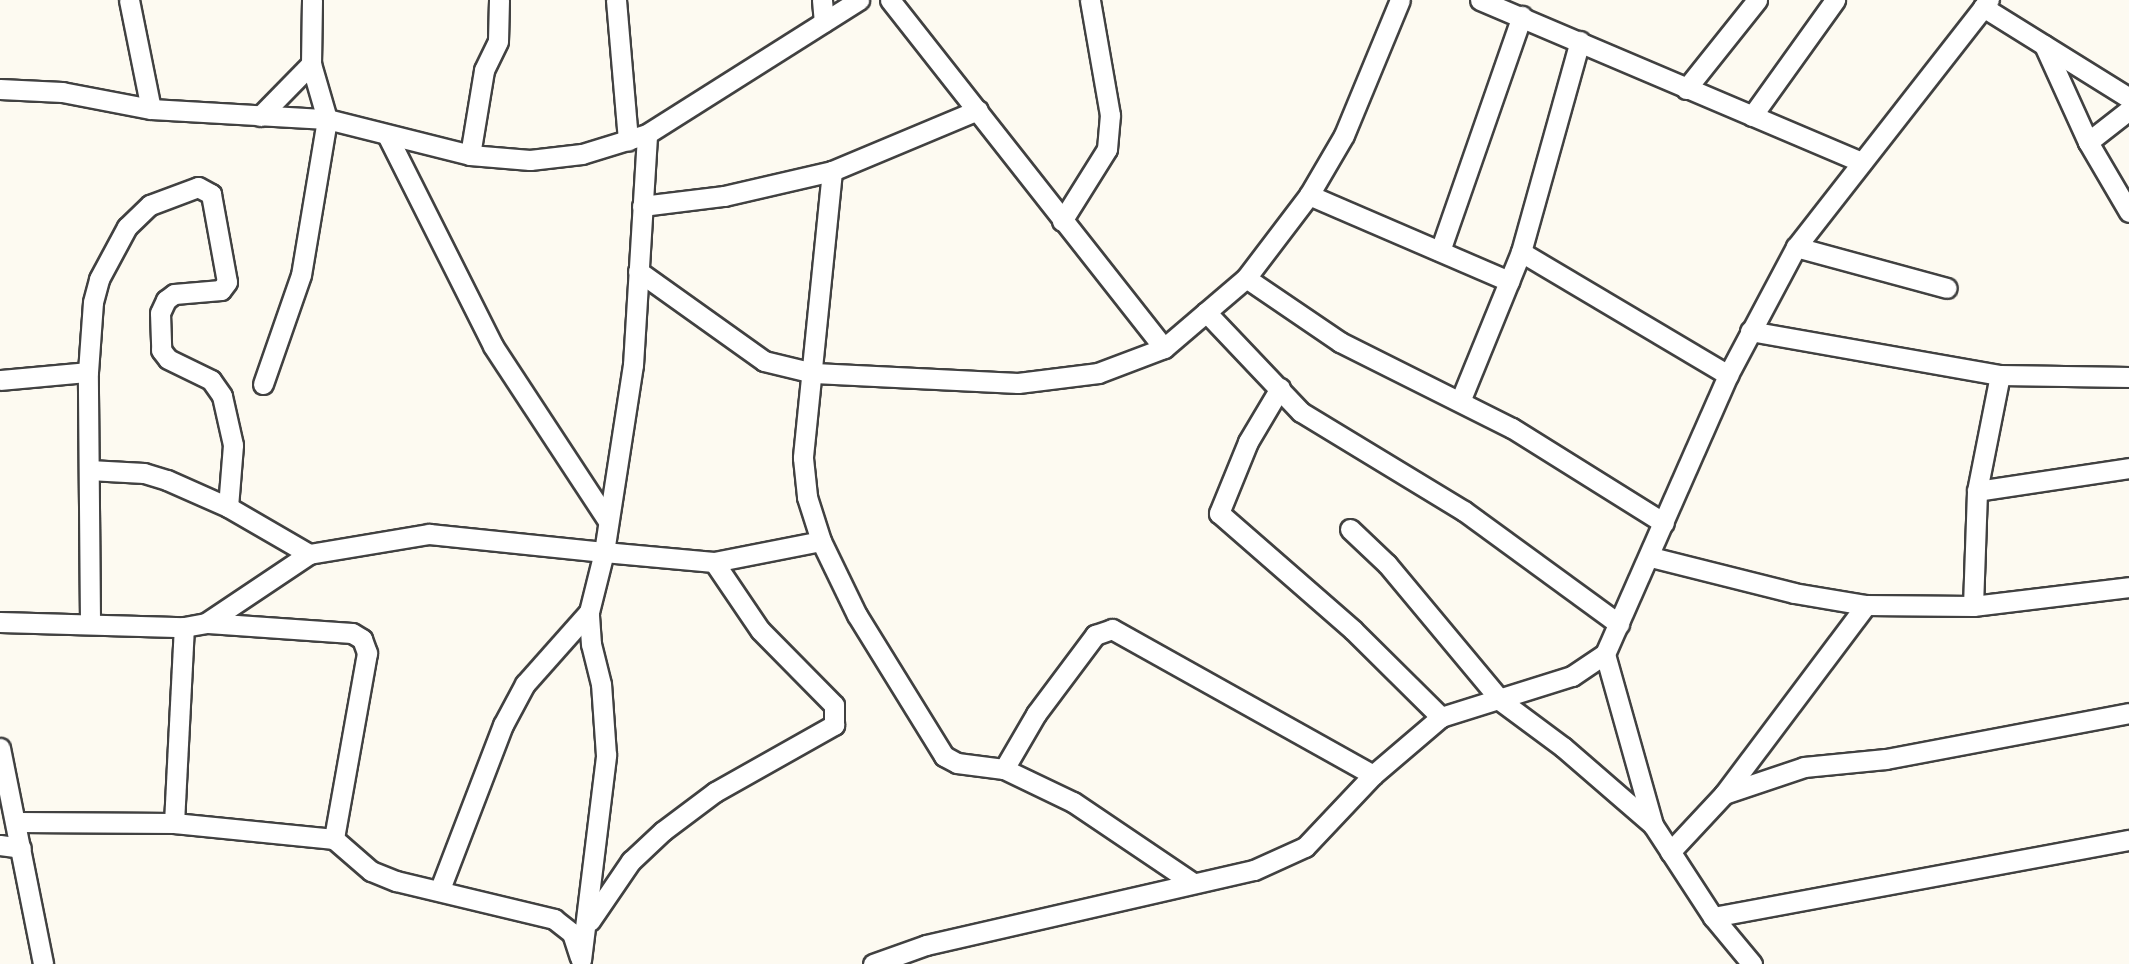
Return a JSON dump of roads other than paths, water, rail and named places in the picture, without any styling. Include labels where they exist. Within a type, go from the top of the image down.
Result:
[{"type":"street","points":[[129,0],[151,109]]},
{"type":"street","points":[[263,384],[301,275],[327,119],[311,64],[312,0]]},
{"type":"street","points":[[470,155],[484,70],[498,41],[499,0]]},
{"type":"street","points":[[580,962],[606,755],[601,684],[591,644],[589,612],[604,552],[634,365],[642,206],[637,137],[616,0]]},
{"type":"street","points":[[822,0],[824,22]]},
{"type":"street","points":[[0,89],[62,92],[151,109],[327,119],[388,137],[470,155],[530,160],[582,154],[637,137],[859,0]]},
{"type":"street","points":[[890,0],[1164,348]]},
{"type":"street","points":[[1062,221],[1107,149],[1110,115],[1090,0]]},
{"type":"street","points":[[638,271],[764,361],[814,373],[1018,383],[1098,373],[1164,348],[1246,278],[1309,195],[1344,135],[1400,0]]},
{"type":"street","points":[[1480,0],[1861,162]]},
{"type":"street","points":[[1686,89],[1757,0]]},
{"type":"street","points":[[1752,116],[1835,0]]},
{"type":"street","points":[[873,964],[926,945],[1254,870],[1305,847],[1373,775],[1441,717],[1501,701],[1572,676],[1605,654],[1651,557],[1728,375],[1796,247],[1986,4],[2129,99]]},
{"type":"street","points":[[1440,251],[1522,16]]},
{"type":"street","points":[[1461,399],[1521,252],[1580,41]]},
{"type":"street","points":[[2044,45],[2088,142],[2129,212]]},
{"type":"street","points":[[260,116],[311,64]]},
{"type":"street","points":[[642,206],[724,196],[832,171],[978,110]]},
{"type":"street","points":[[2088,142],[2129,110]]},
{"type":"street","points":[[388,137],[493,346],[608,521]]},
{"type":"street","points":[[832,171],[814,373],[803,458],[807,497],[821,541],[857,615],[937,748],[957,763],[1004,769],[1073,802],[1193,883]]},
{"type":"street","points":[[90,621],[88,372],[99,279],[127,227],[150,205],[179,192],[204,188],[211,194],[227,282],[221,290],[174,294],[166,300],[160,313],[161,350],[168,359],[211,380],[222,396],[233,445],[228,507]]},
{"type":"street","points":[[1309,195],[1509,281]]},
{"type":"street","points":[[1796,247],[1947,288]]},
{"type":"street","points":[[1521,252],[1728,375]]},
{"type":"street","points":[[1246,278],[1340,342],[1461,399],[1664,523]]},
{"type":"street","points":[[1206,312],[1301,412],[1464,511],[1619,624]]},
{"type":"street","points":[[1750,331],[2000,375],[2129,377]]},
{"type":"street","points":[[0,380],[88,372]]},
{"type":"street","points":[[1973,606],[1977,491],[2000,375]]},
{"type":"street","points":[[1280,388],[1248,442],[1219,513],[1353,630],[1441,717]]},
{"type":"street","points":[[1977,491],[2129,468]]},
{"type":"street","points":[[89,470],[144,473],[228,507],[309,554]]},
{"type":"street","points":[[1350,529],[1387,564],[1501,701],[1563,747],[1653,825]]},
{"type":"street","points":[[206,622],[309,554],[429,534],[714,562],[821,541]]},
{"type":"street","points":[[1651,557],[1794,593],[1866,605],[1973,606],[2129,587]]},
{"type":"street","points":[[586,928],[631,861],[663,831],[725,786],[834,725],[834,705],[760,630],[714,562]]},
{"type":"street","points":[[1670,852],[1724,794],[1866,605]]},
{"type":"street","points":[[440,890],[503,725],[525,684],[589,612]]},
{"type":"street","points":[[0,622],[90,621],[184,627],[206,622],[352,633],[362,639],[367,653],[334,839]]},
{"type":"street","points":[[174,823],[184,627]]},
{"type":"street","points":[[1004,769],[1036,714],[1095,635],[1112,629],[1373,775]]},
{"type":"street","points":[[1605,654],[1653,825],[1713,917],[1752,964]]},
{"type":"street","points":[[1724,794],[1804,767],[1886,759],[2129,713]]},
{"type":"street","points":[[0,748],[3,778],[18,821],[43,964]]},
{"type":"street","points":[[18,821],[174,823],[334,839],[370,871],[396,881],[554,919],[572,933],[580,962]]},
{"type":"street","points":[[1713,917],[2129,840]]},
{"type":"street","points":[[0,845],[21,848]]}]
